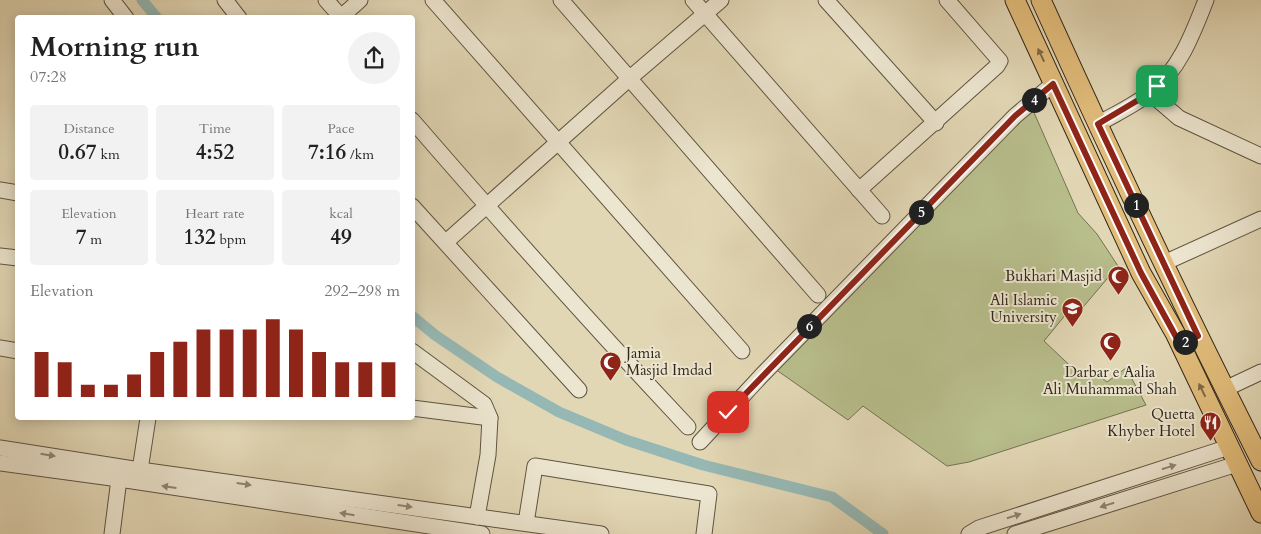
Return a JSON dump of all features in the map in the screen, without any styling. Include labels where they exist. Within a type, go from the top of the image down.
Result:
[{"type":"main road","points":[[1015,0],[1141,273],[1180,344],[1261,513]]},
{"type":"main road","points":[[1041,0],[1198,336],[1261,461]]},
{"type":"main road","points":[[1180,344],[1198,336]]},
{"type":"street","points":[[112,0],[124,15]]},
{"type":"street","points":[[225,0],[237,15]]},
{"type":"street","points":[[326,0],[338,15]]},
{"type":"street","points":[[342,15],[360,0]]},
{"type":"street","points":[[433,0],[742,351]]},
{"type":"street","points":[[561,0],[818,295]]},
{"type":"street","points":[[693,0],[882,216]]},
{"type":"street","points":[[446,242],[630,78],[721,0]]},
{"type":"street","points":[[826,0],[936,123]]},
{"type":"street","points":[[860,190],[936,123],[997,66],[1000,61],[947,0]]},
{"type":"street","points":[[1098,124],[1150,93],[1166,78],[1184,51],[1206,0]]},
{"type":"street","points":[[700,442],[768,368],[1015,116],[1053,84]]},
{"type":"street","points":[[1150,93],[1179,118],[1261,156]]},
{"type":"street","points":[[415,123],[688,428]]},
{"type":"street","points":[[0,190],[15,192]]},
{"type":"street","points":[[415,209],[578,390]]},
{"type":"street","points":[[1164,263],[1261,220]]},
{"type":"street","points":[[0,256],[15,258]]},
{"type":"street","points":[[0,348],[15,350]]},
{"type":"street","points":[[415,353],[484,404],[490,418],[488,455],[477,517]]},
{"type":"street","points":[[1225,390],[1261,372]]},
{"type":"street","points":[[415,408],[490,418]]},
{"type":"street","points":[[140,470],[148,420]]},
{"type":"street","points":[[0,448],[140,470],[207,486],[460,532],[482,534]]},
{"type":"street","points":[[1022,533],[1233,456]]},
{"type":"street","points":[[969,534],[980,528],[1233,456]]},
{"type":"street","points":[[0,463],[119,479],[207,486],[477,517],[601,534]]},
{"type":"street","points":[[526,524],[535,466],[709,494],[704,534]]},
{"type":"street","points":[[112,534],[119,479]]},
{"type":"green space","points":[[1032,108],[1078,213],[1097,234],[1118,266],[1078,313],[1067,313],[1044,341],[1081,376],[1092,370],[1107,382],[1126,368],[1146,405],[969,462],[947,466],[863,406],[848,420],[775,369]]},
{"type":"waterway","points":[[142,0],[154,15]]},
{"type":"waterway","points":[[415,318],[435,335],[497,377],[559,412],[626,440],[703,465],[832,497],[883,534]]},
{"type":"place","name":"Bukhari Masjid","points":[[1118,295]]},
{"type":"place","name":"Ali Islamic University","points":[[1073,328]]},
{"type":"place","name":"Darbar e Aalia Ali Muhammad Shah","points":[[1110,362]]},
{"type":"place","name":"Jamia Masjid Imdad","points":[[610,381]]},
{"type":"place","name":"Quetta Khyber Hotel","points":[[1211,442]]},
{"type":"route","points":[[728,412],[1015,116],[1053,84],[1141,273],[1180,344],[1198,336],[1098,124],[1150,93],[1157,86]]}]
